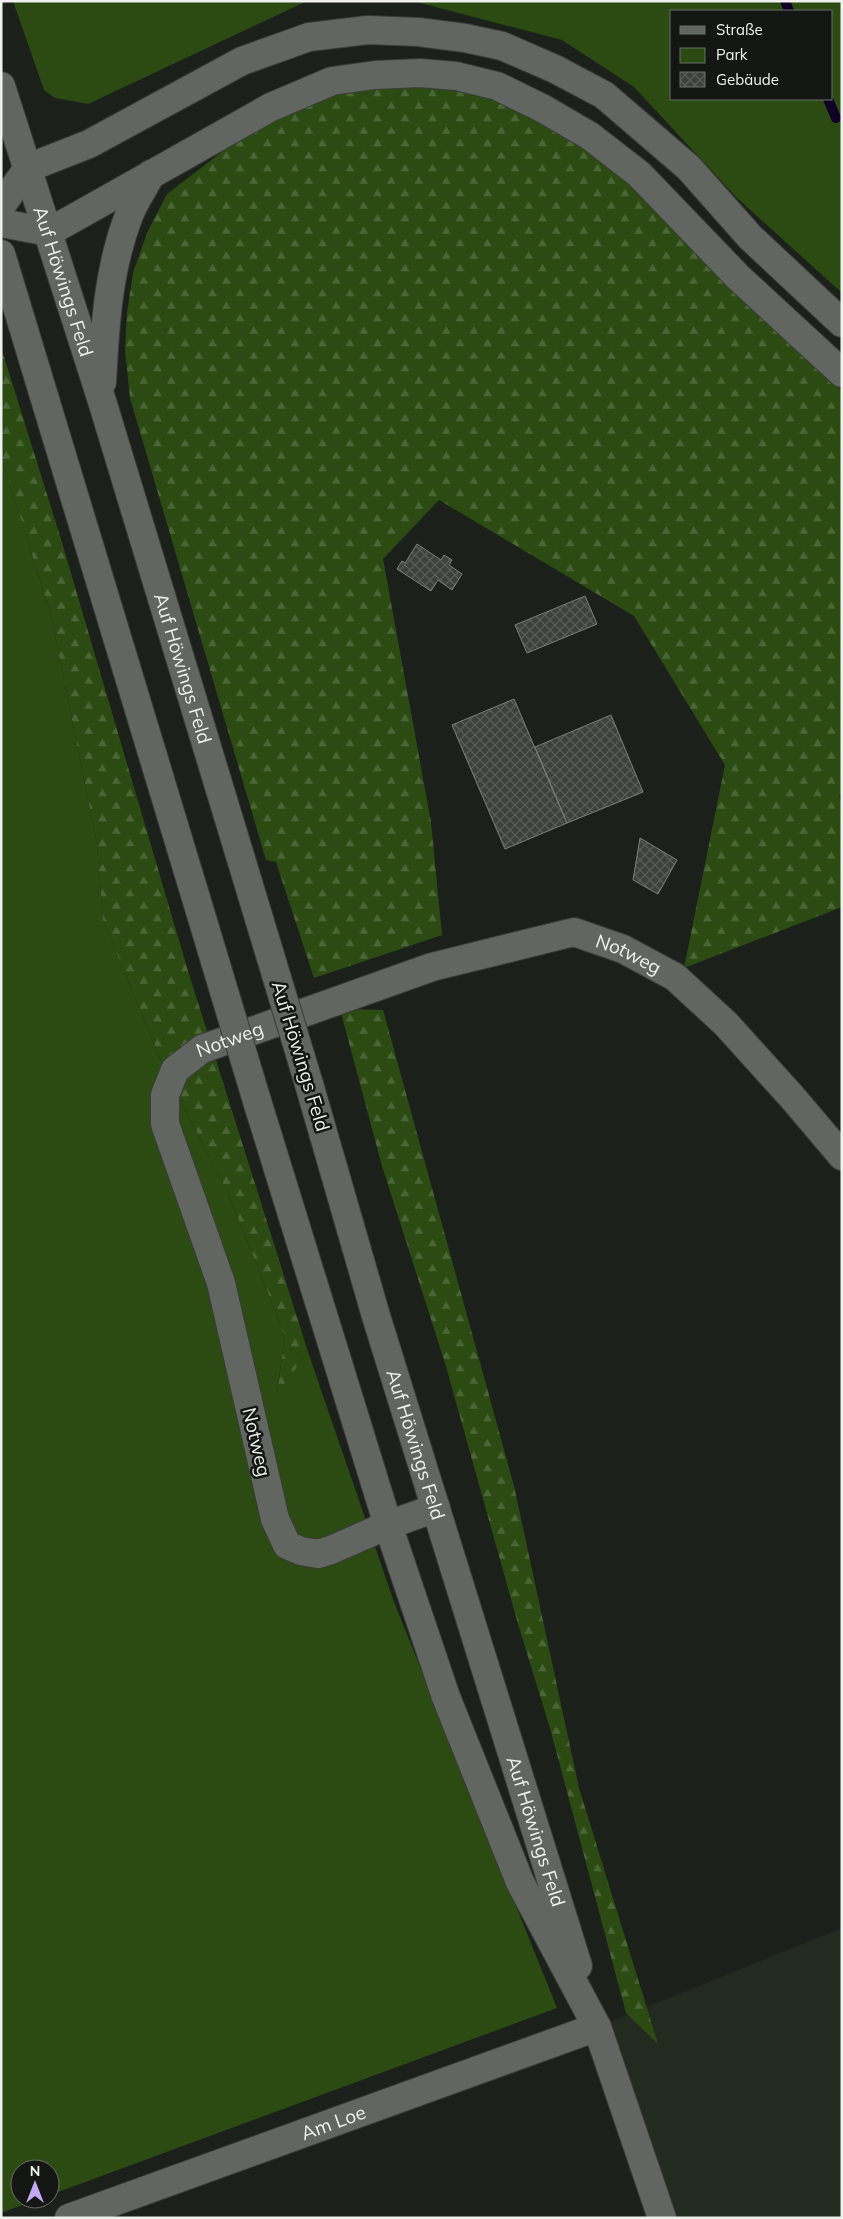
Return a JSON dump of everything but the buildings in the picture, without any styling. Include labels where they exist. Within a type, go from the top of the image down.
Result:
[{"type":"main road","points":[[1,206],[28,168],[89,144],[242,61],[309,37],[368,30],[418,32],[465,38],[502,46],[555,69],[604,95],[689,168],[750,237],[842,323]]},
{"type":"main road","points":[[1,222],[49,232],[271,107],[332,81],[375,75],[420,73],[456,76],[497,86],[542,108],[590,136],[639,174],[738,277],[842,373]]},
{"type":"main road","name":"Auf Höwings Feld","points":[[1,86],[102,401],[309,1084],[376,1316],[597,2027],[662,2218]]},
{"type":"main road","points":[[102,401],[106,311],[113,265],[128,217],[152,174]]},
{"type":"main road","name":"Auf Höwings Feld","points":[[1,254],[257,1100],[388,1525],[446,1697],[520,1882],[597,2027]]},
{"type":"main road","name":"Notweg","points":[[436,1508],[388,1525],[318,1554],[301,1551],[287,1545],[275,1519],[221,1283],[165,1124],[165,1095],[175,1070],[202,1049],[432,967],[574,932],[624,949],[675,977],[726,1024],[842,1156]]},
{"type":"main road","name":"Am Loe","points":[[69,2218],[597,2027]]},
{"type":"shaded area","points":[[842,1928],[842,2218],[657,2218],[597,2027]]},
{"type":"green space","points":[[13,1],[307,1],[88,104],[55,98],[44,90]]},
{"type":"green space","points":[[413,1],[842,1],[842,293],[737,198],[634,87],[562,40]]},
{"type":"green space","points":[[403,84],[457,87],[519,106],[579,138],[634,182],[831,383],[842,390],[842,794],[839,796],[842,803],[842,907],[684,968],[725,765],[634,616],[439,500],[383,559],[431,822],[442,935],[314,978],[276,862],[266,860],[130,398],[125,350],[127,313],[133,273],[147,233],[167,194],[248,132],[345,90]]},
{"type":"green space","points":[[1,347],[60,536],[188,971],[308,1352],[277,1394],[285,1335],[227,1191],[164,1068],[103,920],[97,844],[51,615],[1,456]]},
{"type":"green space","points":[[1,456],[51,615],[97,844],[103,920],[164,1068],[227,1191],[285,1335],[277,1393],[308,1352],[394,1602],[557,2008],[60,2191],[60,2159],[10,2159],[10,2209],[12,2209],[1,2213]]},
{"type":"green space","points":[[340,1009],[383,1010],[514,1486],[579,1788],[658,2044],[626,2013],[550,1728],[518,1624],[445,1363],[382,1166]]},
{"type":"waterway","points":[[785,1],[789,10]]},
{"type":"waterway","points":[[828,100],[836,118]]}]
